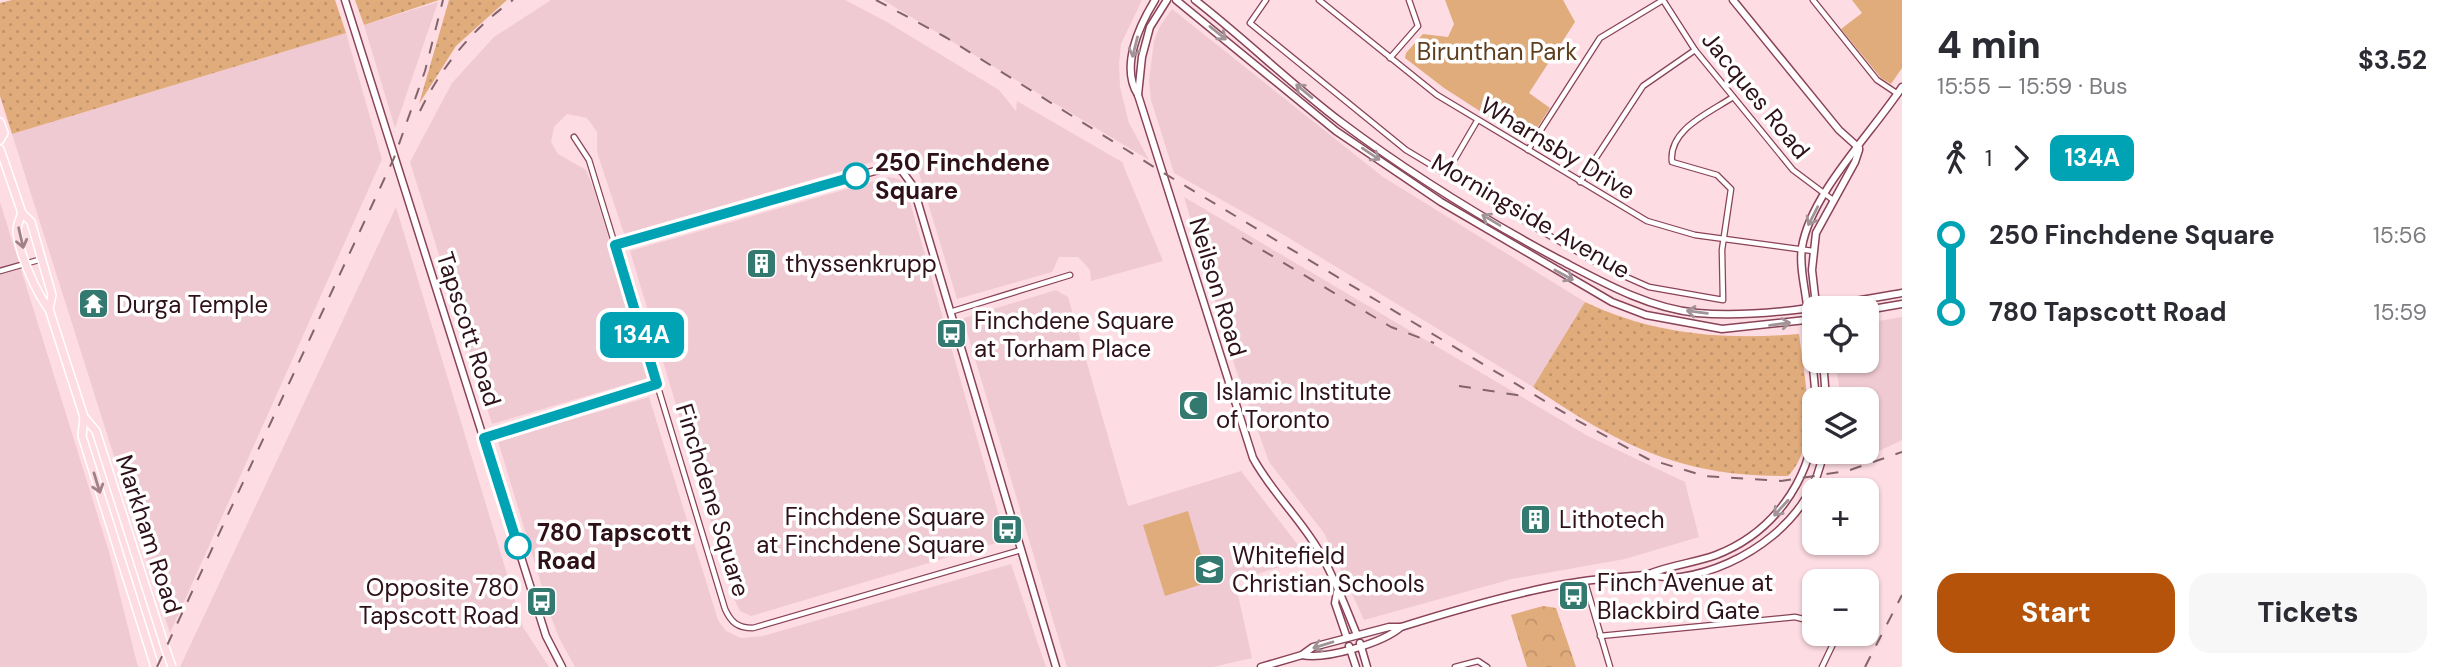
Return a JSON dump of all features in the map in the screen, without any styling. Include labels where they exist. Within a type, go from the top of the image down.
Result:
[{"type":"main road","points":[[0,122],[4,133],[0,140]]},
{"type":"main road","name":"Markham Road","points":[[0,149],[22,213],[32,222],[52,295],[49,309]]},
{"type":"main road","name":"Markham Road","points":[[22,213],[17,229],[27,264],[39,297],[49,309],[84,417],[82,436],[155,667]]},
{"type":"main road","name":"Markham Road","points":[[84,417],[96,430],[172,667]]},
{"type":"street","name":"Tapscott Road","points":[[345,0],[546,636],[562,667]]},
{"type":"street","name":"Neilson Road","points":[[1155,0],[1140,28],[1132,56],[1131,84],[1138,95],[1253,458],[1269,488],[1318,549],[1337,592],[1344,600],[1367,667]]},
{"type":"street","name":"Neilson Road","points":[[1138,95],[1142,57],[1150,27],[1167,0]]},
{"type":"street","name":"Morningside Avenue","points":[[1176,0],[1336,131],[1441,202],[1612,302],[1646,315],[1722,329],[1802,321]]},
{"type":"street","name":"Morningside Avenue","points":[[1195,0],[1341,122],[1443,191],[1536,247],[1615,289],[1648,302],[1696,313],[1765,313],[1802,307]]},
{"type":"street","points":[[1266,0],[1250,23],[1406,150],[1606,268],[1649,287],[1723,300],[1723,239],[1733,197],[1728,183],[1717,175],[1672,162],[1671,156],[1686,128],[1733,97]]},
{"type":"street","name":"Wharnsby Drive","points":[[1319,0],[1437,95],[1647,221],[1695,236],[1812,250]]},
{"type":"street","points":[[1390,58],[1418,26],[1409,0]]},
{"type":"street","points":[[1528,150],[1600,38],[1663,0]]},
{"type":"street","name":"Jacques Road","points":[[1663,0],[1695,50],[1793,170],[1833,200]]},
{"type":"street","points":[[1733,0],[1839,130],[1860,148]]},
{"type":"street","points":[[1813,0],[1877,80],[1898,94]]},
{"type":"street","points":[[1580,182],[1643,86],[1695,50]]},
{"type":"street","points":[[1260,67],[1266,59]]},
{"type":"street","points":[[1815,296],[1812,250],[1816,233],[1860,148],[1902,87]]},
{"type":"street","points":[[1446,174],[1478,121]]},
{"type":"street","points":[[574,137],[586,153],[615,245],[889,167],[902,171],[911,179],[1056,667]]},
{"type":"street","points":[[1806,296],[1802,249],[1810,222],[1847,157],[1860,148]]},
{"type":"street","name":"Finchdene Square","points":[[615,245],[730,619],[738,625],[753,628],[1021,550]]},
{"type":"street","points":[[0,271],[43,260]]},
{"type":"street","points":[[950,312],[1069,275]]},
{"type":"street","name":"Morningside Avenue","points":[[1879,296],[1902,293]]},
{"type":"street","points":[[1646,315],[1648,302]]},
{"type":"street","points":[[1879,308],[1902,304]]},
{"type":"street","points":[[484,438],[657,384]]},
{"type":"street","points":[[1261,667],[1301,655],[1313,647],[1401,627],[1509,594],[1647,575],[1719,554],[1767,524],[1789,500],[1806,464]]},
{"type":"street","points":[[1647,575],[1677,578],[1701,573],[1736,559],[1769,538],[1797,511],[1813,485],[1819,464]]},
{"type":"street","points":[[1585,582],[1610,667]]},
{"type":"street","name":"Neilson Road","points":[[1337,592],[1335,603],[1356,667]]},
{"type":"street","points":[[1600,636],[1795,617],[1802,619]]},
{"type":"street","points":[[1301,655],[1316,658],[1391,636],[1401,627]]},
{"type":"street","points":[[1822,667],[1832,646]]},
{"type":"street","points":[[1455,667],[1478,661],[1487,667]]},
{"type":"shaded area","points":[[551,0],[845,0],[887,22],[999,90],[1016,111],[1017,101],[1122,162],[1163,261],[1091,281],[1090,270],[1078,257],[1059,257],[1052,272],[957,299],[919,173],[910,161],[883,159],[624,234],[597,152],[597,132],[587,118],[567,114],[554,127],[551,142],[558,154],[586,170],[651,377],[492,424],[410,162],[452,83],[494,37]]},
{"type":"shaded area","points":[[883,0],[1142,0],[1121,44],[1120,87],[1129,123],[1149,160]]},
{"type":"shaded area","points":[[438,2],[395,128],[364,25]]},
{"type":"shaded area","points":[[1172,9],[1383,177],[1585,302],[1533,387],[1284,235],[1174,173],[1151,100],[1149,81],[1154,41],[1160,26]]},
{"type":"shaded area","points":[[346,33],[382,159],[170,633],[12,134]]},
{"type":"shaded area","points":[[889,177],[899,179],[906,188],[1006,540],[751,616],[740,611],[734,599],[630,251]]},
{"type":"shaded area","points":[[1184,197],[1588,436],[1685,482],[1699,537],[1625,559],[1512,579],[1364,620],[1324,533],[1269,462],[1235,367]]},
{"type":"shaded area","points":[[0,202],[109,552],[138,667],[0,667]]},
{"type":"shaded area","points":[[396,207],[523,627],[549,667],[180,667]]},
{"type":"shaded area","points":[[1056,290],[1068,297],[1128,506],[1241,471],[1308,558],[1235,581],[1252,658],[1213,667],[1067,667],[964,322],[964,318]]},
{"type":"shaded area","points":[[1902,317],[1902,440],[1879,451],[1879,387],[1839,387],[1837,373],[1879,373],[1879,321]]},
{"type":"shaded area","points":[[649,397],[718,620],[726,631],[741,638],[763,636],[1011,564],[1046,667],[575,667],[550,614],[498,441]]},
{"type":"green space","points":[[12,0],[335,0],[346,33],[12,134],[0,96],[0,3]]},
{"type":"green space","points":[[355,0],[439,0],[364,25]]},
{"type":"green space","points":[[449,0],[507,0],[456,46],[419,104]]},
{"type":"green space","name":"Birunthan Park","points":[[1445,0],[1563,0],[1575,22],[1529,93],[1550,108],[1528,142],[1444,88],[1405,58],[1406,53],[1423,34],[1448,37],[1454,24]]},
{"type":"green space","points":[[1852,0],[1902,0],[1902,68],[1891,84],[1881,78],[1841,29],[1862,13]]},
{"type":"green space","points":[[1585,302],[1637,322],[1690,333],[1744,336],[1799,334],[1806,387],[1802,387],[1802,451],[1788,476],[1715,471],[1683,464],[1623,441],[1533,387]]},
{"type":"green space","points":[[1188,511],[1209,582],[1165,596],[1143,525]]},
{"type":"green space","points":[[1543,606],[1556,608],[1576,667],[1527,667],[1511,615]]},
{"type":"railway","points":[[157,667],[394,158],[425,71],[443,0]]},
{"type":"railway","points":[[420,111],[459,50],[484,23],[513,0]]},
{"type":"railway","points":[[876,0],[947,38],[1162,172],[1573,418],[1648,459],[1705,476],[1781,481],[1847,471],[1902,452]]},
{"type":"railway","points":[[1242,238],[1391,327],[1434,343]]},
{"type":"railway","points":[[1459,386],[1529,397]]},
{"type":"railway","points":[[1865,667],[1902,595]]},
{"type":"bus line","name":"134A","points":[[518,546],[484,438],[657,384],[615,245],[856,176]]},
{"type":"place","name":"250 Finchdene Square","points":[[856,176]]},
{"type":"place","name":"thyssenkrupp","points":[[762,263]]},
{"type":"place","name":"Durga Temple","points":[[93,304]]},
{"type":"place","name":"Finchdene Square at Torham Place","points":[[951,334]]},
{"type":"place","name":"Islamic Institute of Toronto","points":[[1193,405]]},
{"type":"place","name":"Lithotech","points":[[1536,519]]},
{"type":"place","name":"Finchdene Square at Finchdene Square","points":[[1008,530]]},
{"type":"place","name":"780 Tapscott Road","points":[[518,546]]},
{"type":"place","name":"Whitefield Christian Schools","points":[[1209,569]]},
{"type":"place","name":"Finch Avenue at Blackbird Gate","points":[[1574,596]]},
{"type":"place","name":"Opposite 780 Tapscott Road","points":[[542,601]]}]
